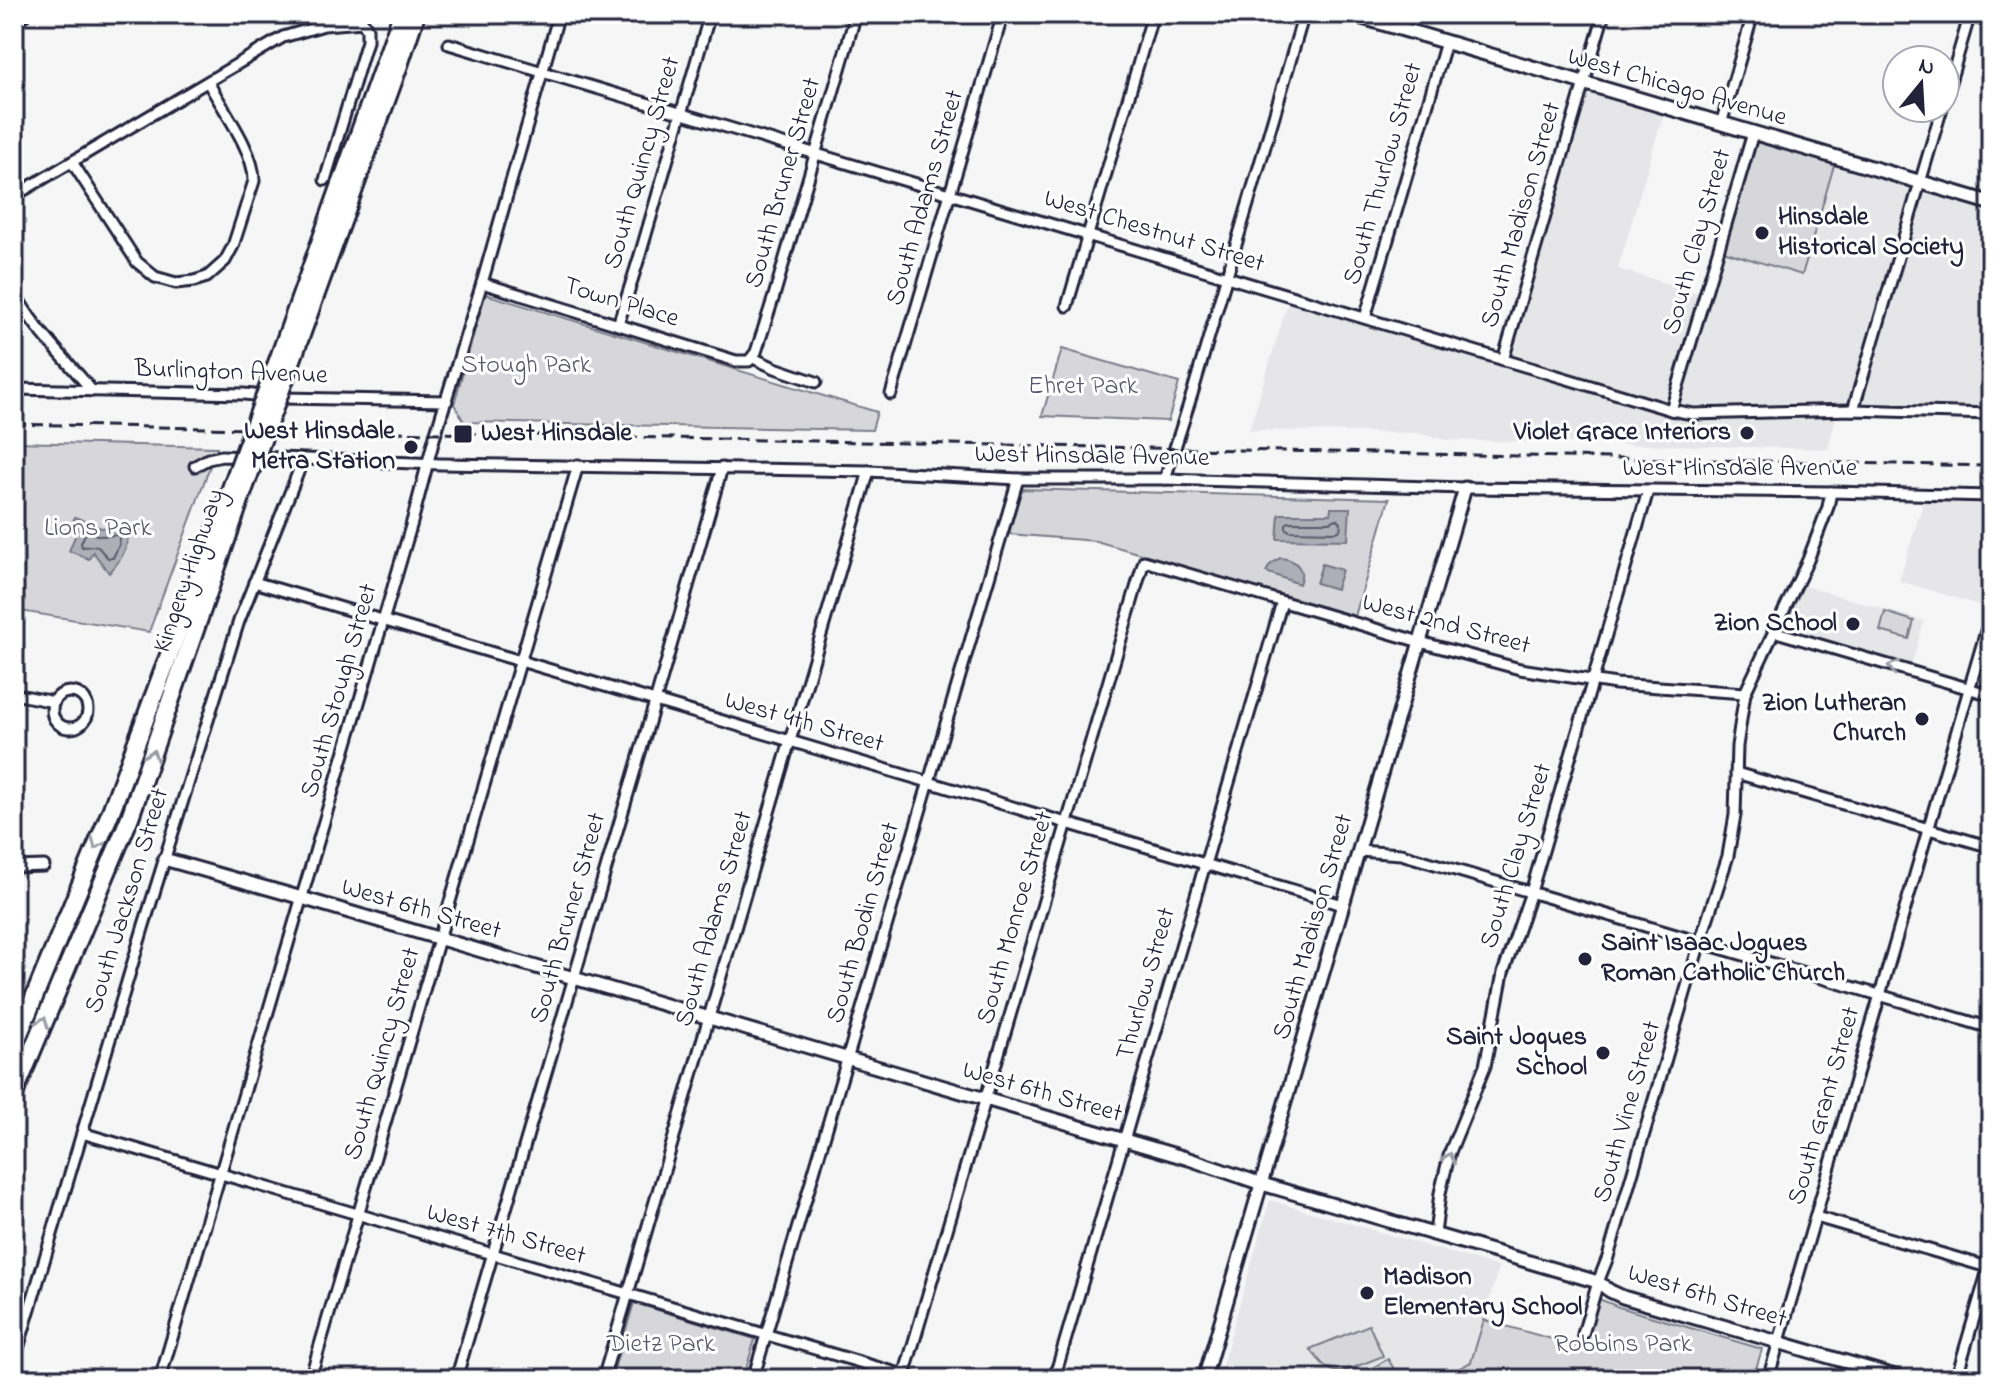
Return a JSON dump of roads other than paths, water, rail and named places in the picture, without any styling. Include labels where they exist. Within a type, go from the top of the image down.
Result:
[{"type":"highway","name":"Kingery Highway","points":[[283,367],[320,247],[402,14]]},
{"type":"highway","name":"Kingery Highway","points":[[14,1046],[111,811],[240,483],[416,14]]},
{"type":"highway","name":"Kingery Highway","points":[[14,1094],[130,817],[240,483]]},
{"type":"main road","name":"West Chicago Avenue","points":[[1351,14],[1991,203]]},
{"type":"street","points":[[14,22],[26,14]]},
{"type":"street","name":"South Stough Street","points":[[160,1379],[559,14]]},
{"type":"street","name":"South Quincy Street","points":[[618,325],[710,14]]},
{"type":"street","name":"South Bruner Street","points":[[751,360],[774,296],[856,14]]},
{"type":"street","name":"South Adams Street","points":[[891,394],[1003,14]]},
{"type":"street","points":[[1067,306],[1153,14]]},
{"type":"street","points":[[1165,479],[1304,14]]},
{"type":"street","name":"South Madison Street","points":[[1503,360],[1604,14]]},
{"type":"street","points":[[1721,124],[1753,14]]},
{"type":"street","points":[[1960,44],[1968,14],[1991,22]]},
{"type":"street","points":[[14,196],[283,37],[324,25],[363,22],[367,29],[367,41],[325,180]]},
{"type":"street","name":"South Thurlow Street","points":[[1365,318],[1446,42]]},
{"type":"street","name":"West Chestnut Street","points":[[449,44],[1671,410],[1693,414],[1853,410],[1991,414]]},
{"type":"street","points":[[72,162],[143,268],[162,280],[176,283],[207,277],[220,267],[230,253],[254,181],[251,159],[208,82]]},
{"type":"street","points":[[1853,410],[1937,124]]},
{"type":"street","name":"South Clay Street","points":[[1671,410],[1753,133]]},
{"type":"street","name":"Town Place","points":[[482,283],[736,361],[751,360],[816,382]]},
{"type":"street","points":[[14,291],[28,316],[92,391]]},
{"type":"street","name":"Burlington Avenue","points":[[14,389],[447,401]]},
{"type":"street","name":"West Hinsdale Avenue","points":[[195,466],[222,456],[869,471],[1018,479],[1165,479],[1465,488],[1991,496]]},
{"type":"street","name":"South Jackson Street","points":[[14,1362],[164,859],[239,621],[303,460]]},
{"type":"street","name":"South Quincy Street","points":[[310,1379],[578,465]]},
{"type":"street","name":"South Bruner Street","points":[[456,1379],[722,468]]},
{"type":"street","name":"South Adams Street","points":[[603,1379],[869,471]]},
{"type":"street","name":"South Bodin Street","points":[[753,1379],[1018,479]]},
{"type":"street","name":"South Madison Street","points":[[1204,1379],[1465,488]]},
{"type":"street","name":"South Clay Street","points":[[1435,1234],[1440,1193],[1450,1152],[1485,1066],[1503,973],[1531,892],[1648,491]]},
{"type":"street","name":"South Vine Street","points":[[1583,1334],[1728,856],[1735,815],[1737,746],[1745,693],[1812,550],[1831,492]]},
{"type":"street","name":"West 2nd Street","points":[[1144,561],[1520,669],[1646,687],[1745,693]]},
{"type":"street","name":"South Monroe Street","points":[[904,1377],[1144,561]]},
{"type":"street","name":"West 4th Street","points":[[254,582],[1343,905]]},
{"type":"street","name":"Thurlow Street","points":[[1054,1379],[1282,602]]},
{"type":"street","name":"South Grant Street","points":[[1768,1379],[1991,614]]},
{"type":"street","points":[[1773,631],[1991,695]]},
{"type":"street","points":[[75,692],[85,699],[89,710],[85,722],[75,728],[64,728],[54,720],[54,702],[62,693],[75,692]]},
{"type":"street","points":[[14,694],[54,702]]},
{"type":"street","points":[[1736,773],[1991,847]]},
{"type":"street","points":[[1359,851],[1401,854],[1991,1028]]},
{"type":"street","name":"West 6th Street","points":[[164,859],[1124,1140],[1262,1184],[1598,1282],[1623,1297],[1905,1379]]},
{"type":"street","points":[[14,867],[44,866]]},
{"type":"street","name":"West 7th Street","points":[[82,1133],[917,1379]]},
{"type":"street","points":[[1816,1217],[1990,1265],[1956,1379]]},
{"type":"water","points":[[1331,508],[1350,508],[1348,540],[1277,539],[1279,514],[1330,514]]},
{"type":"water","points":[[75,517],[101,528],[129,524],[125,551],[109,573],[93,552],[89,559],[69,551],[76,534],[68,530]]},
{"type":"water","points":[[1280,558],[1298,565],[1301,573],[1299,584],[1266,572]]},
{"type":"water","points":[[1322,564],[1342,570],[1336,589],[1316,583]]},
{"type":"railway","points":[[14,424],[1991,466]]},
{"type":"place","name":"Hinsdale Historical Society","points":[[1762,233]]},
{"type":"place","name":"Violet Grace Interiors","points":[[1747,433]]},
{"type":"place","name":"West Hinsdale","points":[[463,434]]},
{"type":"place","name":"West Hinsdale Metra Station","points":[[411,447]]},
{"type":"place","name":"Zion School","points":[[1853,624]]},
{"type":"place","name":"Zion Lutheran Church","points":[[1922,719]]},
{"type":"place","name":"Saint Isaac Jogues Roman Catholic Church","points":[[1585,959]]},
{"type":"place","name":"Saint Jogues School","points":[[1603,1053]]},
{"type":"place","name":"Madison Elementary School","points":[[1367,1293]]},
{"type":"park label","name":"Stough Park","points":[[526,366]]},
{"type":"park label","name":"Ehret Park","points":[[1083,387]]},
{"type":"park label","name":"Lions Park","points":[[98,529]]},
{"type":"park label","name":"Dietz Park","points":[[661,1345]]},
{"type":"park label","name":"Robbins Park","points":[[1623,1345]]}]
